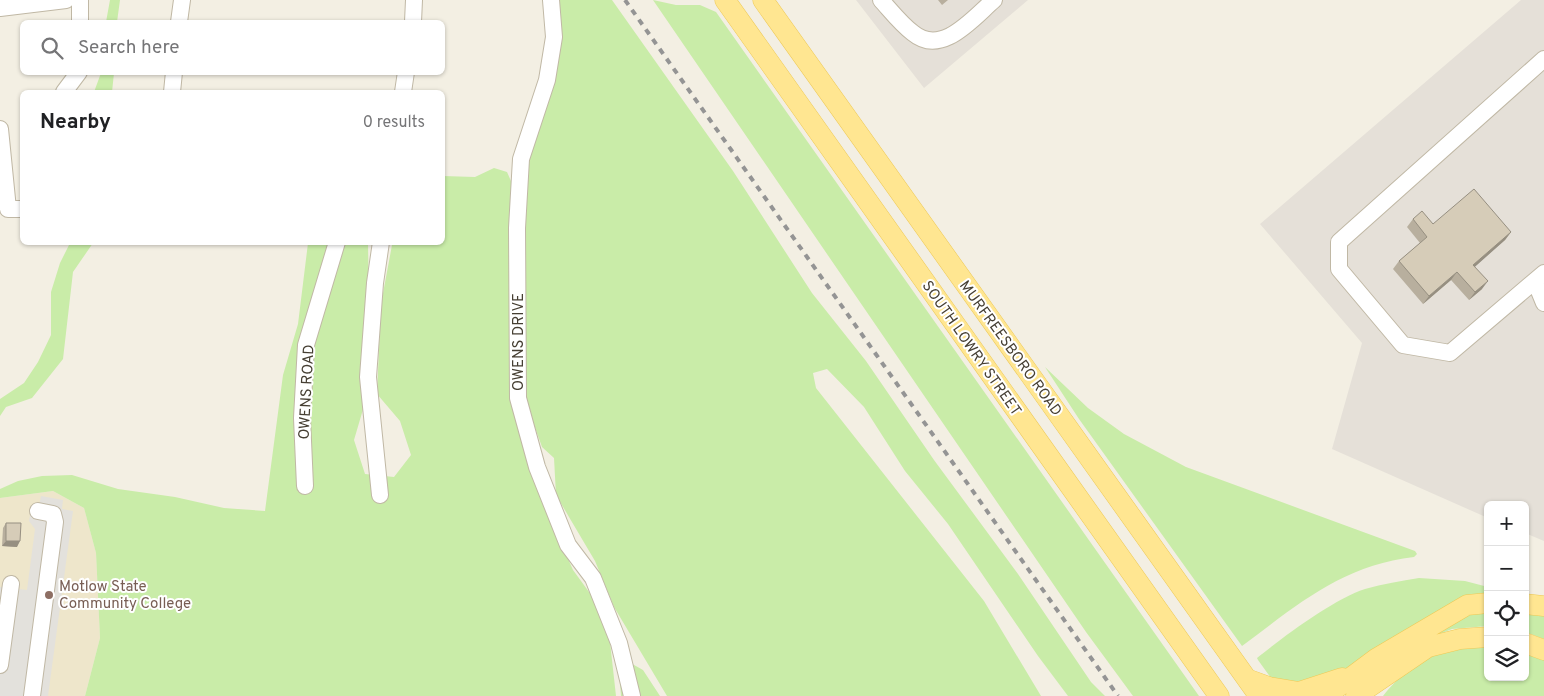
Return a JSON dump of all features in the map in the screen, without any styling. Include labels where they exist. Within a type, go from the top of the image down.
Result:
[{"type":"main road","name":"SOUTH LOWRY STREET","points":[[725,0],[1220,696]]},
{"type":"main road","name":"MURFREESBORO ROAD","points":[[763,0],[1259,696]]},
{"type":"main road","points":[[1326,696],[1377,658],[1467,605],[1484,603]]},
{"type":"main road","points":[[1529,604],[1544,606]]},
{"type":"main road","points":[[1356,696],[1428,647],[1460,639],[1484,637]]},
{"type":"main road","points":[[1529,644],[1544,650]]},
{"type":"main road","points":[[1247,679],[1269,687],[1299,692],[1356,674]]},
{"type":"street","points":[[0,8],[66,0]]},
{"type":"street","points":[[80,0],[80,20]]},
{"type":"street","points":[[179,20],[182,0]]},
{"type":"street","points":[[413,20],[414,0]]},
{"type":"street","name":"OWENS DRIVE","points":[[550,0],[554,37],[547,80],[521,159],[517,228],[518,398],[537,467],[568,545],[593,578],[619,643],[632,696]]},
{"type":"street","points":[[880,0],[914,35],[934,42],[944,40],[954,33],[994,0]]},
{"type":"street","points":[[1540,277],[1450,353],[1403,346],[1339,269],[1339,242],[1544,59]]},
{"type":"street","points":[[66,90],[77,75]]},
{"type":"street","points":[[172,90],[174,75]]},
{"type":"street","points":[[403,90],[406,75]]},
{"type":"street","points":[[0,129],[8,209],[20,209]]},
{"type":"street","name":"OWENS ROAD","points":[[305,486],[302,418],[306,346],[336,245]]},
{"type":"street","points":[[380,495],[368,377],[375,283],[381,245]]},
{"type":"street","points":[[1540,277],[1544,303]]},
{"type":"street","points":[[32,696],[55,522],[53,514],[38,511]]},
{"type":"street","points":[[0,664],[10,584]]},
{"type":"shaded area","points":[[856,0],[1028,0],[924,88]]},
{"type":"shaded area","points":[[1521,0],[1544,0],[1544,541],[1529,535],[1529,501],[1484,501],[1484,516],[1332,449],[1362,343],[1260,224]]},
{"type":"shaded area","name":"Motlow State Community College","points":[[53,491],[84,508],[96,553],[100,638],[85,696],[0,696],[0,498]]},
{"type":"shaded area","points":[[41,496],[63,500],[62,509],[73,511],[48,696],[0,696],[0,587],[27,590],[35,529],[29,521],[32,505],[39,506]]},
{"type":"green space","points":[[110,0],[120,0],[117,20],[106,20]]},
{"type":"green space","points":[[556,0],[612,0],[733,171],[812,293],[866,361],[934,460],[1018,574],[1091,682],[1105,696],[1068,696],[1038,656],[948,524],[905,471],[864,407],[827,369],[813,373],[816,388],[984,601],[1041,696],[667,696],[614,607],[595,561],[556,495],[554,458],[542,447],[523,394],[523,212],[528,152],[560,55]]},
{"type":"green space","points":[[653,0],[676,5],[700,5],[716,12],[1199,696],[1133,696],[1086,632]]},
{"type":"green space","points":[[100,75],[114,75],[112,90],[95,90]]},
{"type":"green space","points":[[494,168],[507,172],[514,188],[509,321],[516,400],[560,541],[573,570],[597,603],[610,642],[616,696],[85,696],[100,638],[96,553],[84,508],[53,491],[0,498],[0,489],[18,481],[42,476],[72,475],[118,489],[175,497],[224,508],[265,511],[283,375],[298,324],[308,245],[368,245],[369,300],[364,406],[354,440],[365,474],[394,477],[411,455],[400,421],[377,394],[381,304],[392,245],[445,245],[445,176],[475,177]]},
{"type":"green space","points":[[69,245],[92,245],[73,272],[63,359],[32,398],[6,407],[0,416],[0,399],[24,383],[38,362],[51,335],[51,292],[60,263]]},
{"type":"green space","points":[[1045,367],[1088,408],[1124,434],[1186,467],[1415,551],[1417,554],[1414,557],[1388,561],[1365,569],[1322,589],[1242,646],[1079,419]]},
{"type":"green space","points":[[1419,578],[1465,581],[1484,586],[1484,626],[1452,629],[1284,696],[1257,658],[1294,630],[1339,601],[1365,589]]},
{"type":"green space","points":[[1529,605],[1544,612],[1544,639],[1529,633]]},
{"type":"green space","points":[[1484,643],[1484,681],[1529,681],[1529,649],[1544,655],[1544,696],[1383,696],[1403,674],[1418,662],[1436,652]]},
{"type":"green space","points":[[618,656],[643,670],[660,696],[621,696]]},
{"type":"building","points":[[1474,189],[1511,232],[1473,265],[1488,281],[1475,292],[1457,272],[1429,296],[1399,261],[1427,237],[1413,219],[1422,211],[1433,224]]},
{"type":"building","points":[[6,523],[21,523],[20,541],[6,541]]},
{"type":"railway","points":[[625,0],[1118,696]]},
{"type":"place","name":"Motlow State Community College","points":[[49,595]]}]
